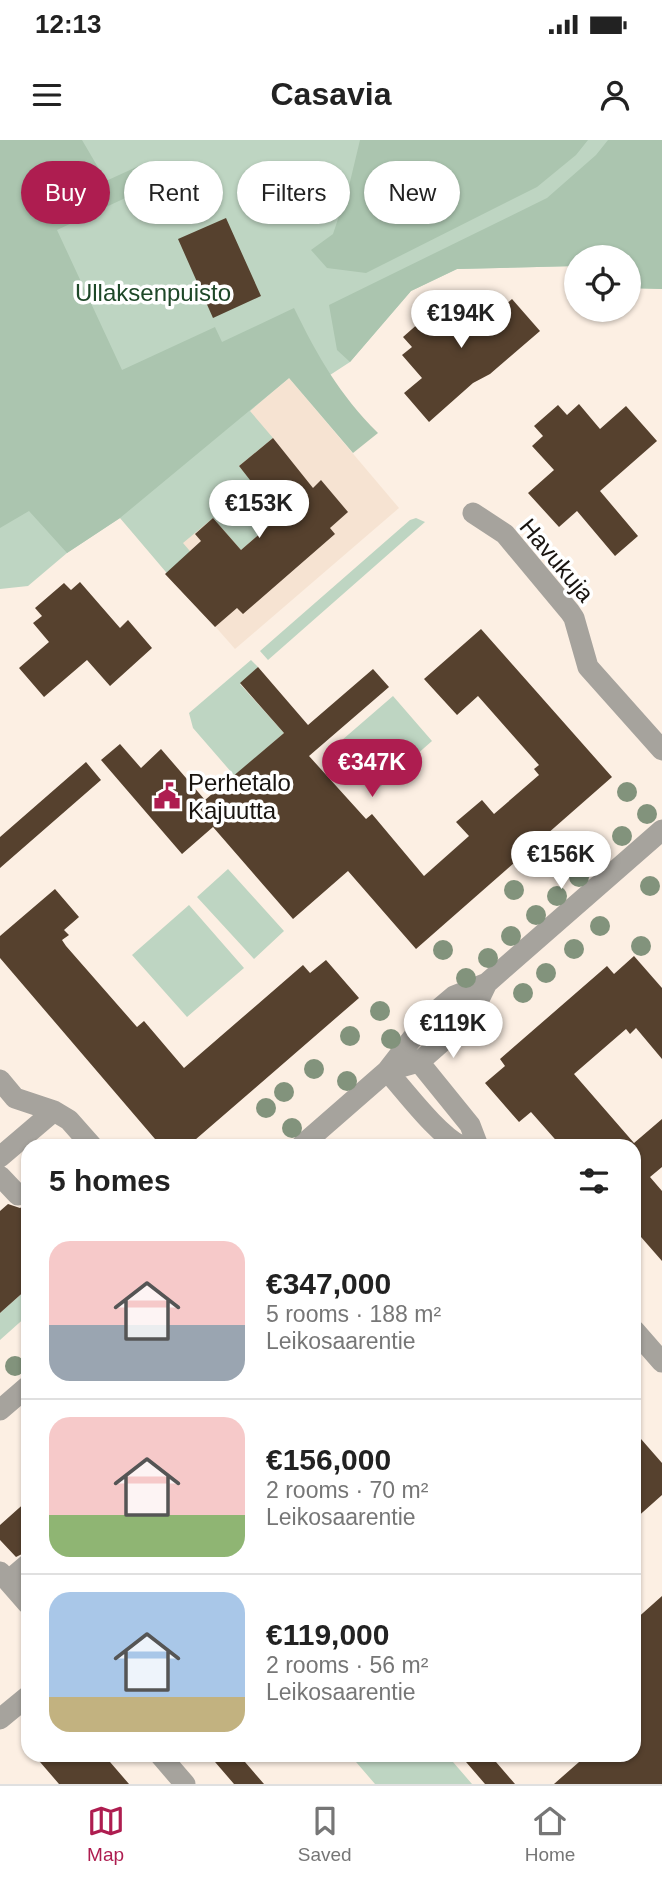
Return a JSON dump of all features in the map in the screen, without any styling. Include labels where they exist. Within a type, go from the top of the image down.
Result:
[{"type":"street","name":"Havukuja","points":[[473,513],[505,534],[570,611],[575,618],[588,667],[662,750]]},
{"type":"street","points":[[309,1139],[387,1071],[428,1018],[454,996],[487,983],[662,830]]},
{"type":"street","points":[[387,1071],[419,1062],[471,1016],[487,983]]},
{"type":"street","points":[[419,1062],[471,1125],[476,1139]]},
{"type":"street","points":[[387,1071],[450,1139]]},
{"type":"street","points":[[0,1080],[15,1098],[69,1119],[86,1139]]},
{"type":"street","points":[[21,1139],[54,1111]]},
{"type":"street","points":[[0,1157],[21,1139]]},
{"type":"street","points":[[0,1175],[18,1195]]},
{"type":"street","points":[[641,1336],[659,1351]]},
{"type":"street","points":[[0,1410],[21,1392]]},
{"type":"street","points":[[21,1568],[4,1577],[21,1596]]},
{"type":"street","points":[[0,1719],[21,1702]]},
{"type":"street","points":[[166,1762],[185,1784]]},
{"type":"shaded area","points":[[289,378],[399,508],[235,649],[120,518]]},
{"type":"green space","name":"Ullaksenpuisto","points":[[0,140],[662,140],[662,289],[641,288],[641,245],[564,245],[564,266],[457,269],[411,291],[350,362],[330,375],[289,378],[250,411],[273,438],[239,466],[280,516],[241,550],[213,518],[183,543],[213,578],[188,598],[120,518],[67,553],[28,586],[0,589]]},
{"type":"green space","points":[[0,140],[82,140],[94,161],[21,161],[21,224],[70,224],[57,230],[122,370],[215,327],[222,342],[294,308],[330,374],[378,433],[353,453],[289,378],[120,518],[67,553],[29,511],[0,528]]},
{"type":"green space","points":[[360,140],[588,140],[576,155],[537,187],[366,273],[327,268],[311,250],[333,234],[336,224],[350,224],[350,182]]},
{"type":"green space","points":[[608,140],[662,140],[662,289],[641,288],[641,245],[564,245],[564,266],[457,269],[411,291],[350,362],[337,350],[329,305],[547,198],[596,155]]},
{"type":"green space","points":[[124,173],[124,199],[110,205],[110,179]]},
{"type":"green space","points":[[416,518],[425,522],[268,660],[260,651],[410,520]]},
{"type":"green space","points":[[251,660],[258,667],[240,684],[284,733],[239,772],[252,796],[193,728],[189,713]]},
{"type":"green space","points":[[393,696],[432,741],[373,793],[334,747]]},
{"type":"green space","points":[[228,869],[284,931],[254,959],[197,897]]},
{"type":"green space","points":[[189,905],[244,968],[187,1017],[132,955]]},
{"type":"green space","points":[[21,1294],[21,1321],[0,1340],[0,1313]]},
{"type":"green space","points":[[356,1762],[453,1762],[472,1784],[375,1784]]},
{"type":"building","points":[[226,218],[261,296],[213,318],[178,239],[212,224],[223,224]]},
{"type":"building","points":[[454,292],[463,302],[466,300],[486,322],[512,299],[540,331],[490,374],[473,383],[429,422],[404,393],[422,378],[402,355],[412,347],[403,337]]},
{"type":"building","points":[[579,404],[600,429],[626,406],[657,441],[600,491],[638,536],[615,556],[577,511],[559,527],[528,493],[554,470],[532,446],[543,436],[534,426],[558,405],[567,415]]},
{"type":"building","points":[[273,438],[313,488],[321,480],[348,512],[330,528],[335,534],[243,614],[237,608],[215,627],[165,574],[201,541],[195,534],[213,518],[241,550],[279,517],[239,466]]},
{"type":"building","points":[[80,582],[120,628],[128,620],[152,648],[110,686],[87,660],[44,697],[19,668],[49,642],[33,623],[42,616],[35,608],[64,583],[71,590]]},
{"type":"building","points":[[481,629],[612,777],[416,949],[348,871],[293,919],[213,827],[182,854],[101,760],[120,744],[141,768],[161,749],[205,800],[284,733],[240,683],[258,667],[308,725],[373,669],[389,687],[309,756],[366,819],[372,814],[424,876],[469,836],[456,822],[482,800],[494,814],[539,775],[534,769],[539,765],[478,696],[457,715],[424,679]]},
{"type":"building","points":[[86,762],[101,780],[0,868],[0,837]]},
{"type":"building","points":[[55,889],[79,917],[64,930],[69,935],[62,940],[66,946],[137,1027],[144,1021],[184,1068],[303,965],[310,973],[326,960],[359,998],[196,1139],[155,1139],[0,958],[0,936]]},
{"type":"building","points":[[634,956],[662,988],[662,1059],[636,1028],[630,1034],[626,1029],[574,1074],[631,1139],[555,1139],[531,1112],[519,1122],[485,1083],[505,1066],[500,1059],[607,966],[614,974]]},
{"type":"building","points":[[662,1119],[662,1167],[650,1177],[662,1191],[662,1261],[641,1237],[641,1139],[639,1139]]},
{"type":"building","points":[[8,1204],[20,1208],[21,1294],[0,1313],[0,1211]]},
{"type":"building","points":[[641,1439],[662,1463],[662,1495],[641,1514]]},
{"type":"building","points":[[21,1506],[21,1554],[16,1557],[0,1540],[0,1525]]},
{"type":"building","points":[[662,1596],[662,1784],[554,1784],[579,1762],[641,1762],[641,1615]]},
{"type":"building","points":[[40,1762],[110,1762],[129,1784],[59,1784]]},
{"type":"building","points":[[215,1762],[245,1762],[264,1784],[234,1784]]},
{"type":"building","points":[[466,1762],[496,1762],[515,1784],[485,1784]]},
{"type":"place","name":"Perhetalo Kajuutta","points":[[167,796]]}]
